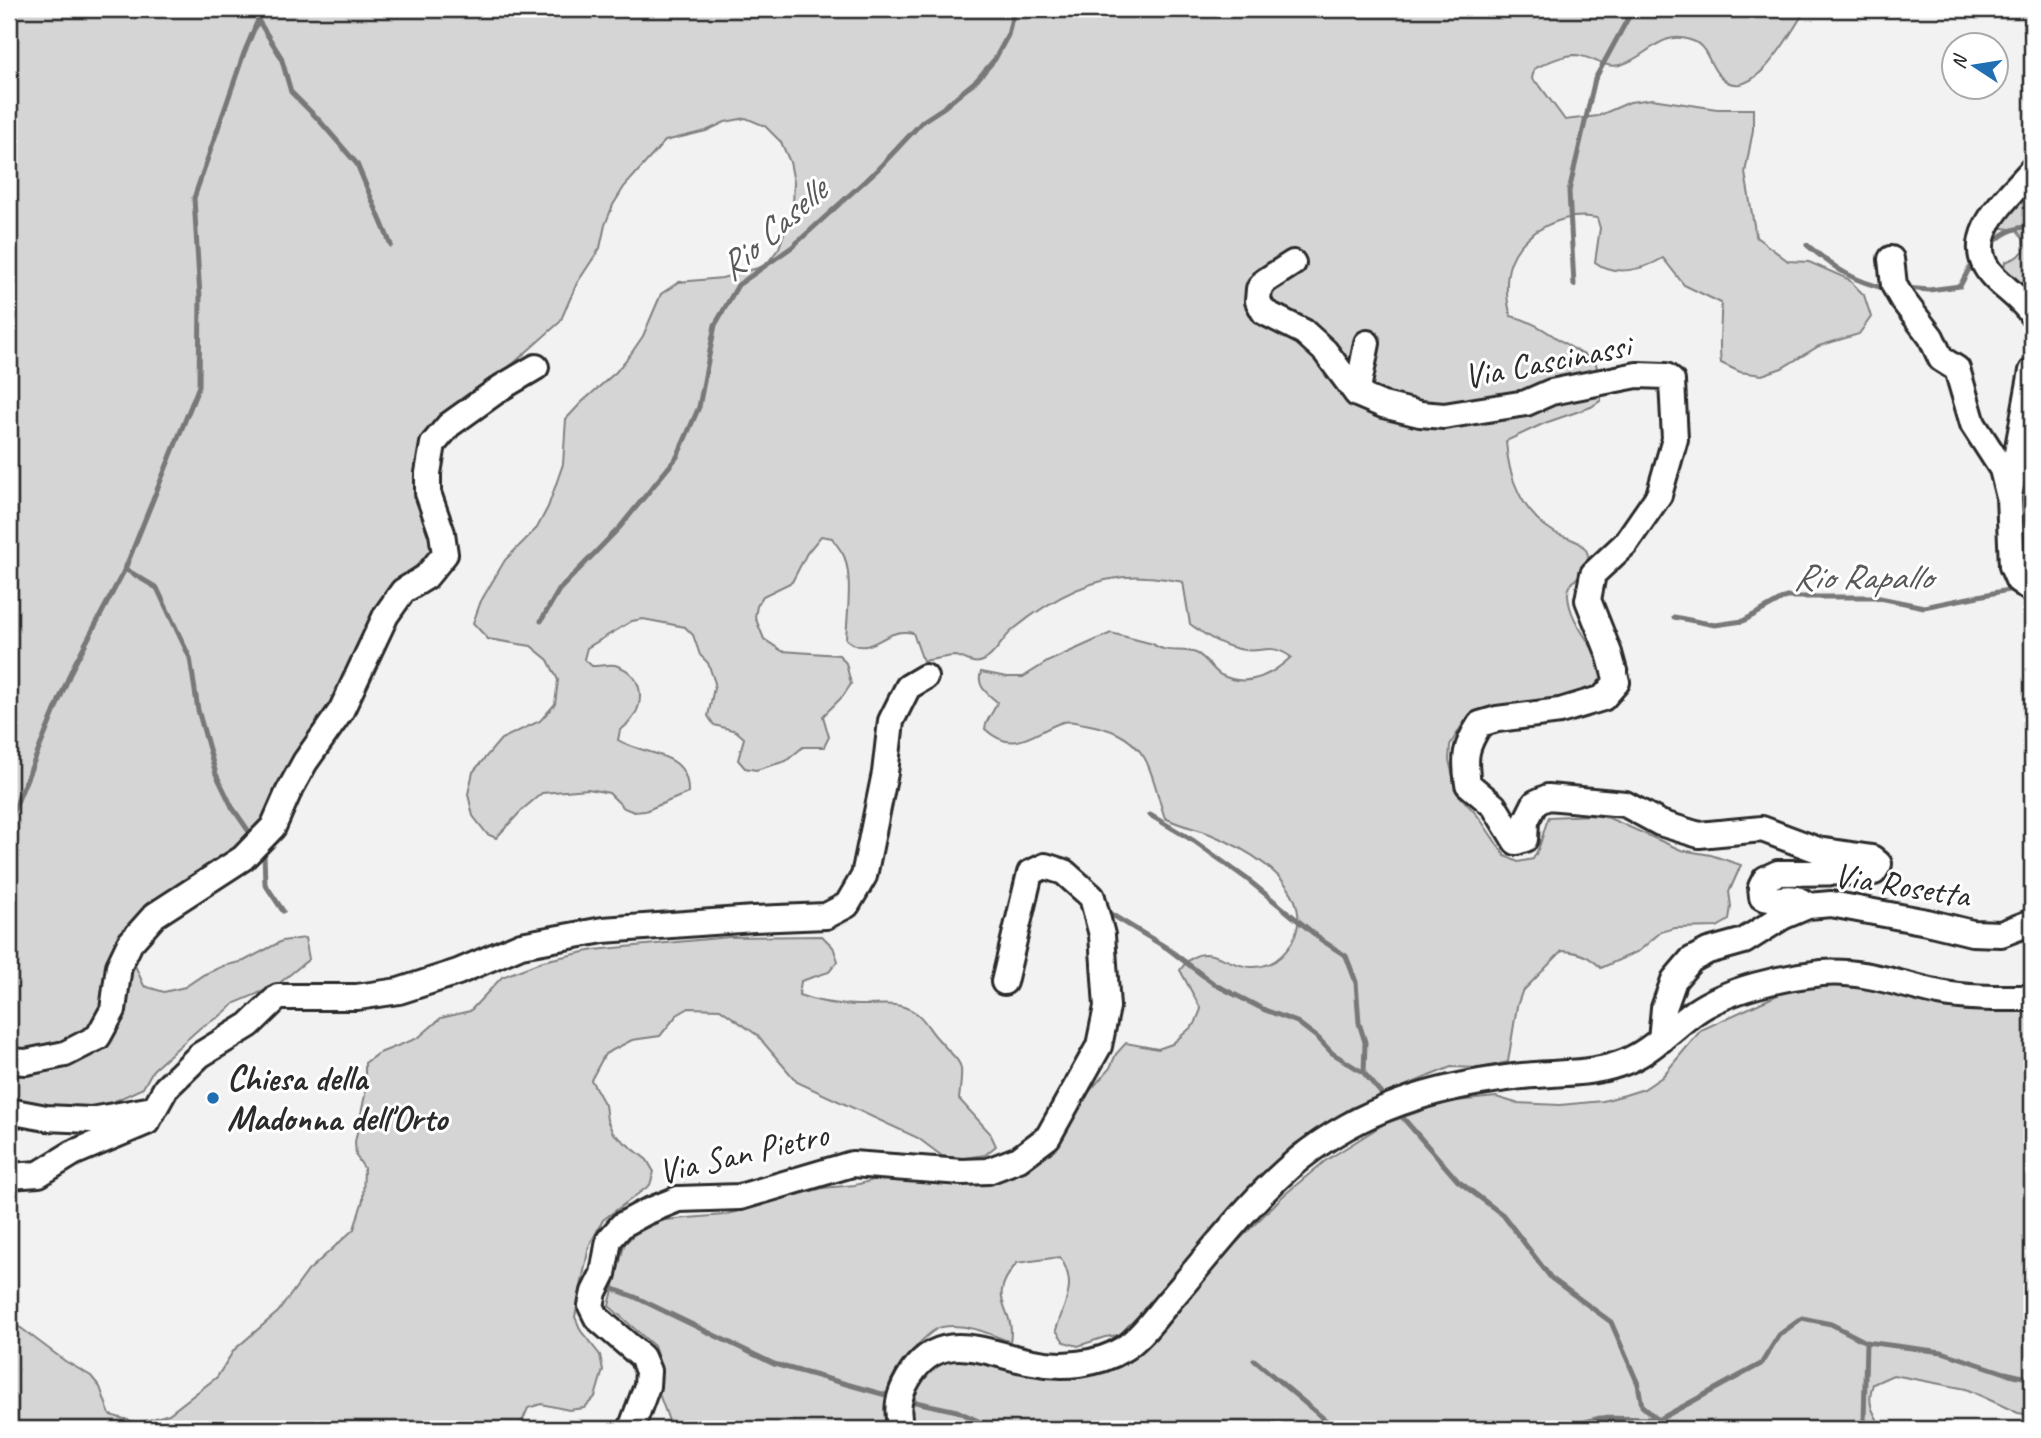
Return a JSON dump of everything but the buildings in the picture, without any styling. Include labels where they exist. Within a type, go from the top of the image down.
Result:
[{"type":"street","points":[[2032,170],[1986,224],[1980,238],[1982,260],[1991,274],[2032,315]]},
{"type":"street","points":[[1892,259],[1894,285],[1931,337],[1941,359],[1957,369],[1973,424],[2001,470],[2008,497],[2012,566],[2018,580],[2032,590]]},
{"type":"street","points":[[1293,263],[1265,281],[1259,289],[1258,301],[1264,312],[1304,332],[1325,351],[1357,394]]},
{"type":"street","points":[[1357,394],[1367,343]]},
{"type":"street","points":[[9,1061],[26,1062],[65,1054],[98,1037],[113,1010],[119,966],[130,943],[155,915],[243,858],[273,827],[304,762],[341,711],[386,615],[402,591],[426,577],[445,554],[442,533],[428,493],[433,444],[449,425],[502,387],[536,367]]},
{"type":"street","points":[[2008,497],[2032,371]]},
{"type":"street","name":"Via Cascinassi","points":[[1357,394],[1399,410],[1444,416],[1526,403],[1551,393],[1637,375],[1666,376],[1671,382],[1675,439],[1659,495],[1625,544],[1593,574],[1588,600],[1609,653],[1617,682],[1603,698],[1560,711],[1497,719],[1480,724],[1468,742],[1465,761],[1468,784],[1494,806],[1516,842],[1525,839],[1526,821],[1535,803],[1548,797],[1594,799],[1625,804],[1660,823],[1699,835],[1762,829],[1818,850],[1872,858],[1879,864],[1874,872],[1778,873],[1765,879],[1761,887],[1762,897],[1768,900],[1787,897],[1801,899],[1808,906]]},
{"type":"street","points":[[9,1176],[39,1174],[73,1153],[147,1122],[166,1088],[200,1055],[249,1025],[278,997],[356,997],[399,991],[458,972],[521,945],[603,930],[826,916],[847,905],[864,876],[885,773],[891,721],[908,687],[925,677]]},
{"type":"street","name":"Via San Pietro","points":[[631,1429],[647,1386],[648,1371],[642,1357],[597,1318],[591,1306],[594,1292],[603,1274],[609,1240],[622,1226],[646,1212],[678,1199],[740,1197],[852,1164],[962,1172],[988,1171],[1019,1159],[1048,1137],[1064,1111],[1099,1046],[1107,1007],[1102,935],[1092,897],[1064,872],[1045,866],[1030,873],[1004,982]]},
{"type":"street","name":"Via Rosetta","points":[[1661,1040],[1664,1008],[1674,980],[1691,960],[1708,951],[1744,941],[1783,917],[1808,906],[1831,904],[1972,933],[2001,934],[2032,922]]},
{"type":"street","points":[[901,1429],[897,1413],[899,1396],[907,1380],[917,1365],[930,1354],[947,1347],[969,1346],[1035,1363],[1055,1364],[1091,1362],[1125,1348],[1242,1213],[1299,1159],[1364,1115],[1438,1089],[1614,1066],[1633,1059],[1698,1010],[1745,989],[1824,973],[1853,974],[1975,998],[2032,998]]},
{"type":"street","points":[[9,1111],[46,1118],[91,1120],[153,1110]]},
{"type":"shaded area","points":[[9,9],[1806,9],[1769,64],[1743,83],[1730,83],[1718,74],[1698,43],[1682,38],[1663,41],[1620,65],[1608,65],[1574,55],[1558,58],[1534,69],[1532,79],[1565,120],[1598,116],[1630,102],[1652,99],[1717,109],[1753,109],[1753,130],[1745,173],[1756,237],[1788,261],[1809,262],[1848,279],[1864,295],[1871,317],[1859,334],[1819,346],[1782,368],[1762,375],[1740,372],[1721,363],[1721,303],[1684,285],[1663,258],[1647,266],[1629,270],[1603,267],[1595,262],[1600,228],[1597,218],[1572,217],[1559,220],[1535,232],[1525,241],[1511,262],[1508,275],[1507,296],[1511,316],[1533,324],[1595,360],[1603,392],[1600,401],[1591,407],[1545,423],[1506,441],[1507,454],[1519,493],[1533,515],[1554,532],[1578,543],[1586,550],[1587,566],[1571,585],[1568,596],[1573,616],[1599,659],[1602,668],[1602,690],[1594,696],[1494,708],[1464,722],[1450,745],[1449,760],[1457,793],[1478,816],[1505,856],[1518,862],[1533,859],[1549,817],[1594,815],[1609,818],[1681,850],[1711,855],[1741,865],[1729,892],[1729,920],[1717,927],[1675,928],[1661,932],[1639,951],[1601,968],[1584,955],[1562,951],[1522,992],[1517,1006],[1508,1062],[1480,1068],[1451,1067],[1351,1108],[1293,1145],[1119,1335],[1078,1346],[1064,1342],[1056,1330],[1069,1285],[1060,1257],[1017,1263],[1007,1276],[1002,1296],[1011,1330],[1010,1342],[968,1328],[951,1326],[936,1330],[911,1352],[896,1371],[887,1397],[889,1429],[672,1429],[658,1391],[659,1361],[654,1346],[609,1306],[624,1245],[635,1233],[664,1220],[724,1215],[823,1188],[855,1185],[885,1177],[959,1183],[1073,1110],[1110,1068],[1116,1054],[1126,1043],[1158,1049],[1172,1044],[1195,1024],[1201,1009],[1180,970],[1191,959],[1206,954],[1252,967],[1271,963],[1287,950],[1298,923],[1294,899],[1287,886],[1264,864],[1223,840],[1165,818],[1144,757],[1125,738],[1102,728],[1071,721],[1015,741],[996,737],[985,729],[997,702],[981,685],[981,672],[1023,677],[1049,661],[1111,633],[1163,649],[1196,653],[1221,675],[1231,679],[1259,678],[1291,657],[1271,649],[1239,649],[1207,636],[1190,624],[1183,582],[1160,578],[1109,579],[1075,590],[1028,618],[1010,632],[989,657],[980,662],[954,656],[923,661],[913,633],[893,634],[863,646],[855,645],[846,639],[849,597],[847,565],[832,538],[821,536],[807,553],[792,582],[763,596],[755,617],[764,639],[782,651],[839,655],[846,663],[851,684],[823,716],[829,737],[824,747],[803,747],[786,761],[756,770],[745,768],[738,760],[744,738],[736,731],[714,725],[708,716],[715,683],[693,635],[685,627],[643,619],[632,621],[587,648],[584,659],[592,666],[615,665],[634,677],[640,695],[639,705],[629,723],[620,730],[618,740],[674,761],[686,779],[688,793],[645,811],[634,812],[624,808],[609,793],[588,789],[542,793],[496,838],[487,834],[473,816],[468,794],[473,772],[501,739],[540,721],[555,704],[558,680],[548,660],[531,646],[488,639],[473,623],[481,601],[505,560],[537,528],[548,507],[563,464],[566,419],[616,372],[630,355],[643,336],[661,294],[679,282],[722,278],[765,266],[779,248],[793,206],[794,182],[790,162],[781,142],[765,126],[746,118],[665,141],[624,187],[613,205],[600,248],[577,283],[560,322],[515,362],[432,427],[427,515],[432,547],[427,557],[394,584],[344,689],[260,828],[238,849],[124,940],[144,986],[164,992],[185,987],[203,975],[244,961],[282,941],[305,938],[309,959],[276,986],[235,1003],[219,1017],[201,1027],[153,1070],[143,1088],[100,1108],[49,1108],[28,1104],[9,1092]]},
{"type":"shaded area","points":[[2032,183],[2032,297],[2003,273],[2005,262],[2024,251],[2023,239],[2017,230],[1996,227]]},
{"type":"shaded area","points":[[822,936],[833,947],[838,961],[829,972],[801,981],[799,995],[835,1004],[902,1006],[919,1015],[960,1064],[959,1099],[990,1133],[996,1146],[985,1155],[957,1159],[942,1156],[918,1138],[797,1082],[757,1035],[720,1009],[689,1008],[677,1015],[660,1036],[632,1040],[605,1054],[591,1080],[605,1105],[607,1120],[613,1133],[647,1160],[654,1172],[650,1185],[603,1220],[589,1246],[575,1317],[581,1331],[600,1355],[603,1370],[595,1397],[584,1408],[569,1410],[541,1404],[528,1408],[519,1429],[9,1429],[9,1323],[21,1328],[65,1361],[91,1376],[100,1387],[110,1415],[139,1423],[169,1414],[217,1377],[234,1350],[278,1312],[308,1271],[354,1229],[363,1200],[364,1168],[356,1156],[355,1142],[365,1095],[365,1063],[377,1054],[418,1038],[441,1018],[470,1011],[502,977],[543,961],[594,950],[729,937]]},
{"type":"shaded area","points":[[1830,978],[2032,1007],[2032,1415],[2018,1413],[1966,1389],[1893,1375],[1873,1384],[1871,1391],[1872,1408],[1883,1429],[920,1429],[907,1407],[925,1368],[958,1354],[1073,1373],[1209,1270],[1284,1195],[1325,1161],[1384,1124],[1446,1102],[1496,1097],[1516,1103],[1560,1105],[1603,1101],[1644,1089],[1662,1077],[1701,1030],[1782,993]]},
{"type":"waterway","points":[[9,822],[72,669],[125,569],[199,386],[200,297],[194,198],[258,20],[259,9]]},
{"type":"waterway","name":"Rio Caselle","points":[[541,621],[559,590],[620,527],[677,457],[699,407],[715,325],[738,285],[792,247],[877,170],[923,121],[977,80],[995,59],[1008,35],[1014,9]]},
{"type":"waterway","points":[[1574,285],[1569,191],[1595,79],[1633,9]]},
{"type":"waterway","points":[[258,20],[281,57],[291,92],[357,164],[391,245]]},
{"type":"waterway","points":[[1991,246],[2009,232],[2032,226]]},
{"type":"waterway","points":[[1807,245],[1845,273],[1889,289]]},
{"type":"waterway","points":[[1906,288],[1929,290],[1960,286],[1970,267],[1976,264]]},
{"type":"waterway","points":[[125,569],[157,588],[190,658],[198,710],[216,774],[232,807],[252,836]]},
{"type":"waterway","name":"Rio Rapallo","points":[[1674,617],[1715,625],[1743,621],[1786,597],[1875,597],[1924,607],[2013,589]]},
{"type":"waterway","points":[[1150,815],[1194,841],[1247,879],[1323,941],[1346,956],[1356,982],[1359,1023],[1365,1042],[1364,1073],[1388,1101]]},
{"type":"waterway","points":[[262,850],[265,884],[283,911]]},
{"type":"waterway","points":[[1109,913],[1167,948],[1214,984],[1265,1010],[1297,1022],[1332,1053],[1364,1073]]},
{"type":"waterway","points":[[1397,1111],[1458,1181],[1503,1215],[1551,1278],[1611,1322],[1638,1384],[1642,1406],[1657,1419],[1652,1429]]},
{"type":"waterway","points":[[606,1286],[635,1297],[774,1364],[893,1397]]},
{"type":"waterway","points":[[1560,1429],[1600,1418],[1660,1419],[1761,1364],[1779,1335],[1802,1318],[1831,1324],[1866,1342],[1942,1352],[2032,1379]]},
{"type":"waterway","points":[[1866,1342],[1864,1421],[1869,1429]]},
{"type":"waterway","points":[[1254,1360],[1336,1429]]},
{"type":"waterway","points":[[906,1400],[957,1411],[995,1429]]},
{"type":"place","name":"Chiesa della Madonna dell'Orto","points":[[213,1098]]}]
